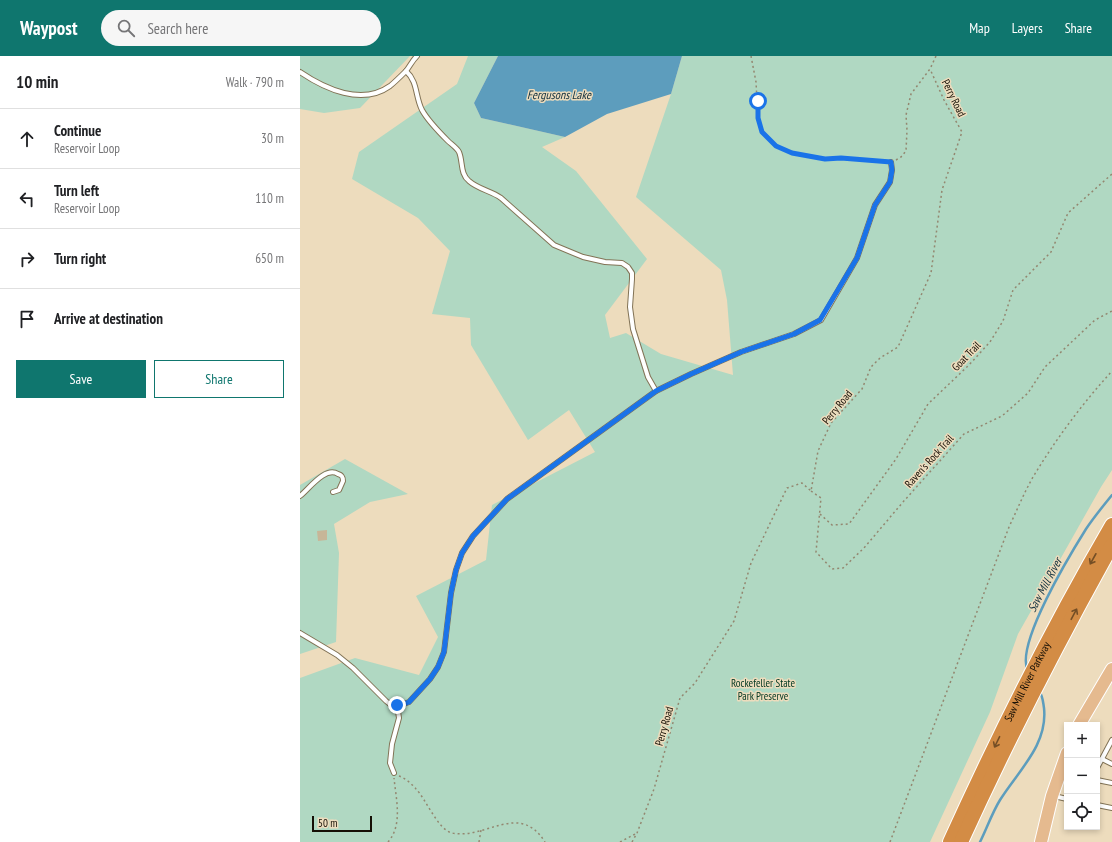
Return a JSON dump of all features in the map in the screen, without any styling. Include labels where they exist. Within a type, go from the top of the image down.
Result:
[{"type":"highway","name":"Saw Mill River Parkway","points":[[1037,673],[1112,525]]},
{"type":"highway","name":"Saw Mill River Parkway","points":[[950,842],[995,745],[1112,545]]},
{"type":"highway","name":"Saw Mill River Parkway","points":[[961,842],[1029,687]]},
{"type":"main road","points":[[1081,722],[1112,669]]},
{"type":"main road","points":[[1040,842],[1052,796],[1065,758]]},
{"type":"lane","points":[[300,72],[327,88],[364,96],[378,93],[390,86],[406,71],[416,56]]},
{"type":"lane","points":[[406,71],[416,85],[422,109],[429,120],[459,152],[461,165],[467,179],[474,185],[494,193],[501,198],[554,245],[583,257],[605,262],[622,263],[628,267],[632,273],[630,307],[633,329],[648,377],[656,391]]},
{"type":"lane","points":[[300,633],[337,655],[353,668],[386,702],[391,705],[401,705],[409,702],[430,679],[438,667],[444,652],[451,593],[456,570],[462,553],[473,536],[507,499],[656,391],[741,352],[794,334],[820,320],[857,258],[875,205],[890,182],[892,170],[891,162]]},
{"type":"lane","points":[[300,496],[320,477],[331,472],[337,472],[341,475],[343,481],[339,490],[333,492]]},
{"type":"lane","points":[[394,773],[390,763],[392,744],[399,718],[397,705]]},
{"type":"lane","points":[[1100,763],[1112,740]]},
{"type":"lane","points":[[1102,759],[1112,764]]},
{"type":"lane","points":[[1100,781],[1112,783]]},
{"type":"lane","points":[[1052,796],[1064,798]]},
{"type":"lane","points":[[1100,806],[1112,808]]},
{"type":"path","points":[[751,56],[756,88],[758,118],[762,132],[776,146],[792,153],[809,157],[891,162],[901,157],[906,151],[906,115],[911,94],[930,69],[936,56]]},
{"type":"path","name":"Perry Road","points":[[811,491],[818,451],[831,423],[862,389],[871,367],[880,358],[898,347],[931,273],[942,190],[962,132],[944,100],[930,69]]},
{"type":"path","name":"Goat Trail","points":[[820,514],[832,525],[850,524],[896,459],[928,404],[969,365],[990,342],[1003,321],[1013,290],[1050,252],[1068,212],[1112,174]]},
{"type":"path","name":"Raven's Rock Trail","points":[[811,491],[821,498],[816,552],[832,569],[843,568],[864,548],[964,434],[1002,416],[1028,393],[1045,367],[1095,320],[1112,311]]},
{"type":"path","points":[[890,842],[1009,527],[1033,478],[1065,428],[1092,393],[1112,371]]},
{"type":"path","name":"Perry Road","points":[[632,842],[637,834],[654,789],[680,698],[696,683],[734,621],[751,563],[780,501],[787,488],[794,485],[802,483],[811,491]]},
{"type":"path","points":[[394,773],[402,777],[416,788],[438,820],[450,833],[460,834],[481,830],[496,825],[517,823],[527,825],[538,833],[545,842]]},
{"type":"path","points":[[388,842],[395,831],[398,819],[394,773]]},
{"type":"path","points":[[479,842],[481,830]]},
{"type":"path","points":[[620,842],[637,834]]},
{"type":"green space","points":[[300,56],[410,56],[360,108],[324,113],[300,109]]},
{"type":"green space","name":"Rockefeller State Park Preserve","points":[[468,56],[498,56],[474,103],[481,118],[565,137],[542,147],[576,171],[647,259],[605,315],[610,338],[626,333],[661,354],[733,375],[727,300],[721,270],[636,197],[671,94],[682,56],[1112,56],[1112,470],[1018,634],[990,712],[930,842],[300,842],[300,678],[355,658],[419,675],[438,637],[416,596],[486,560],[492,505],[595,452],[569,410],[528,440],[471,345],[470,318],[432,314],[450,251],[418,218],[352,179],[359,152],[457,84]]},
{"type":"green space","points":[[345,459],[408,494],[370,502],[334,524],[339,553],[336,642],[300,654],[300,485]]},
{"type":"water","name":"Fergusons Lake","points":[[498,56],[682,56],[671,94],[607,114],[565,137],[481,118],[474,103]]},
{"type":"building","points":[[327,530],[327,540],[318,541],[317,531]]},
{"type":"waterway","name":"Saw Mill River","points":[[1028,671],[1026,659],[1029,642],[1036,621],[1046,600],[1057,578],[1086,529],[1112,495]]},
{"type":"waterway","name":"Saw Mill River","points":[[980,842],[997,805],[1037,746],[1044,721],[1044,708],[1039,691]]},
{"type":"route","points":[[397,705],[409,702],[418,694],[438,667],[444,652],[451,593],[456,570],[462,553],[473,536],[507,499],[656,391],[741,352],[794,334],[820,320],[845,281],[857,258],[875,205],[884,189],[890,182],[892,170],[891,162],[809,157],[792,153],[776,146],[762,132],[758,118],[758,101]]}]
